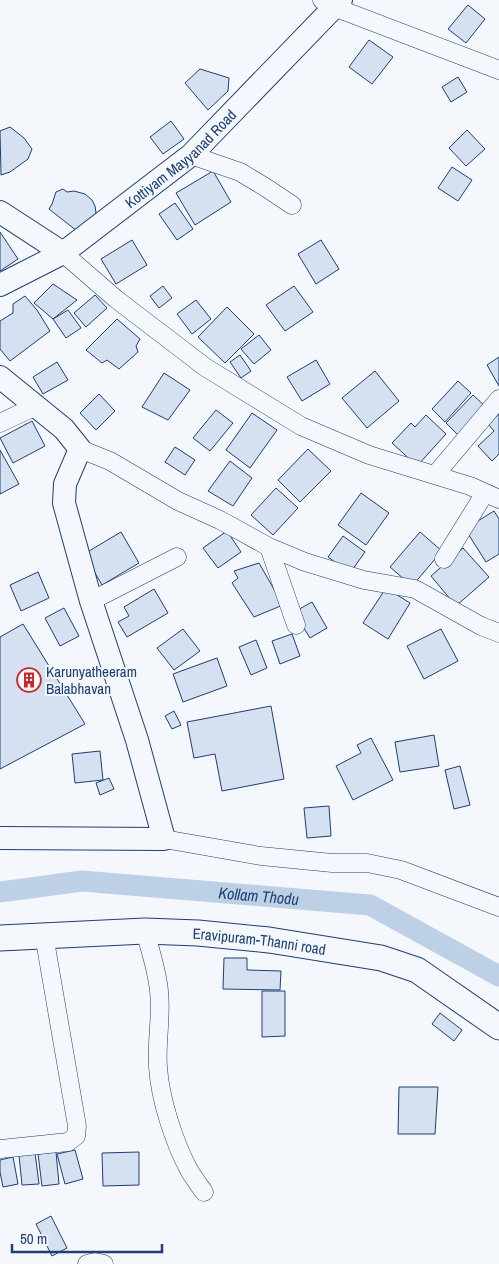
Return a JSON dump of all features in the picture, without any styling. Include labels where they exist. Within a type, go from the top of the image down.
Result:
[{"type":"main road","name":"Eravipuram-Thanni road","points":[[0,938],[145,931],[198,933],[269,940],[381,958],[417,970],[499,1027]]},
{"type":"street","points":[[332,2],[499,70]]},
{"type":"street","name":"Kottiyam Mayyanad Road","points":[[0,285],[63,253],[191,155],[332,2]]},
{"type":"street","points":[[191,155],[240,172],[292,205]]},
{"type":"street","points":[[0,212],[63,253],[116,299],[205,367],[301,426],[369,455],[470,486],[492,496],[444,559]]},
{"type":"street","points":[[0,376],[64,429],[80,449],[110,461],[178,501],[220,520],[269,547],[305,562],[364,580],[415,589],[481,626],[499,633]]},
{"type":"street","points":[[436,475],[499,399]]},
{"type":"street","points":[[0,423],[36,406]]},
{"type":"street","points":[[80,449],[65,484],[64,502],[91,601],[137,740],[164,839]]},
{"type":"street","points":[[269,547],[296,625]]},
{"type":"street","points":[[91,601],[177,557]]},
{"type":"street","points":[[0,838],[164,839],[261,856],[332,863],[367,864],[401,870],[499,907]]},
{"type":"street","points":[[145,931],[159,990],[158,1068],[160,1086],[177,1144],[189,1171],[204,1192]]},
{"type":"street","points":[[0,1149],[68,1142],[76,1136],[77,1126],[44,935]]},
{"type":"street","points":[[87,1264],[95,1262],[104,1264]]},
{"type":"building","points":[[468,5],[485,19],[466,43],[448,29]]},
{"type":"building","points":[[369,40],[393,57],[372,84],[349,67]]},
{"type":"building","points":[[200,69],[229,78],[228,91],[208,110],[185,83]]},
{"type":"building","points":[[458,77],[467,92],[451,102],[442,87]]},
{"type":"building","points":[[171,121],[184,139],[163,154],[150,137]]},
{"type":"building","points":[[10,127],[24,138],[32,149],[28,159],[10,172],[1,175],[0,131]]},
{"type":"building","points":[[467,130],[485,149],[466,166],[449,148]]},
{"type":"building","points":[[452,167],[472,180],[458,201],[438,188]]},
{"type":"building","points":[[213,171],[231,202],[195,225],[176,193]]},
{"type":"building","points":[[63,189],[67,192],[74,191],[85,194],[92,200],[95,206],[97,220],[82,235],[49,209],[56,192]]},
{"type":"building","points":[[175,203],[193,229],[177,240],[159,214]]},
{"type":"building","points":[[0,232],[18,259],[0,271]]},
{"type":"building","points":[[132,240],[147,265],[116,284],[101,259]]},
{"type":"building","points":[[321,240],[339,269],[316,284],[298,254]]},
{"type":"building","points":[[53,284],[77,300],[53,319],[34,303]]},
{"type":"building","points":[[163,286],[172,298],[159,308],[150,296]]},
{"type":"building","points":[[294,286],[313,312],[285,331],[266,305]]},
{"type":"building","points":[[95,295],[107,308],[86,327],[74,313]]},
{"type":"building","points":[[25,296],[37,310],[50,331],[10,361],[0,349],[0,321],[13,313],[13,304]]},
{"type":"building","points":[[196,300],[211,319],[192,334],[177,314]]},
{"type":"building","points":[[227,307],[254,334],[225,363],[198,337]]},
{"type":"building","points":[[68,310],[81,328],[66,338],[53,319]]},
{"type":"building","points":[[117,319],[140,339],[136,346],[138,352],[119,369],[107,360],[102,363],[86,350]]},
{"type":"building","points":[[259,335],[271,350],[254,364],[241,349]]},
{"type":"building","points":[[240,355],[251,371],[241,378],[230,362]]},
{"type":"building","points":[[499,357],[499,386],[487,365]]},
{"type":"building","points":[[316,360],[330,384],[302,401],[287,377]]},
{"type":"building","points":[[57,362],[68,380],[43,394],[33,377]]},
{"type":"building","points":[[375,371],[399,401],[367,428],[342,398]]},
{"type":"building","points":[[164,373],[190,390],[168,420],[142,407]]},
{"type":"building","points":[[458,381],[471,393],[445,422],[432,409]]},
{"type":"building","points":[[99,394],[115,411],[96,430],[80,413]]},
{"type":"building","points":[[473,395],[486,407],[459,436],[446,423]]},
{"type":"building","points":[[216,410],[233,423],[210,451],[193,438]]},
{"type":"building","points":[[252,413],[277,430],[250,468],[226,450]]},
{"type":"building","points":[[499,414],[499,454],[492,461],[478,446],[494,431],[488,424]]},
{"type":"building","points":[[426,415],[446,434],[417,466],[392,443],[411,423],[415,427]]},
{"type":"building","points":[[32,421],[45,446],[13,463],[0,438]]},
{"type":"building","points":[[175,447],[195,460],[185,475],[165,462]]},
{"type":"building","points":[[308,449],[331,471],[300,502],[278,480]]},
{"type":"building","points":[[0,450],[19,484],[0,494]]},
{"type":"building","points":[[230,461],[252,478],[233,506],[208,491]]},
{"type":"building","points":[[276,488],[298,508],[273,535],[251,515]]},
{"type":"building","points":[[361,493],[389,513],[366,545],[338,525]]},
{"type":"building","points":[[494,511],[499,519],[499,554],[486,562],[465,529]]},
{"type":"building","points":[[227,531],[241,552],[218,568],[203,548]]},
{"type":"building","points":[[121,532],[139,563],[102,585],[84,554]]},
{"type":"building","points":[[420,532],[442,551],[412,586],[390,567]]},
{"type":"building","points":[[343,536],[365,552],[350,573],[328,557]]},
{"type":"building","points":[[463,548],[489,577],[456,606],[431,576]]},
{"type":"building","points":[[259,563],[283,605],[254,617],[232,583],[238,578],[234,571]]},
{"type":"building","points":[[38,572],[49,598],[21,611],[10,585]]},
{"type":"building","points":[[386,588],[410,603],[388,639],[363,623]]},
{"type":"building","points":[[154,589],[168,613],[127,637],[118,622],[129,616],[124,607]]},
{"type":"building","points":[[312,602],[327,628],[310,638],[294,612]]},
{"type":"building","points":[[64,608],[79,636],[60,646],[45,618]]},
{"type":"building","name":"Karunyatheeram Balabhavan","points":[[23,624],[85,724],[0,769],[0,637]]},
{"type":"building","points":[[183,629],[200,651],[174,670],[157,648]]},
{"type":"building","points":[[441,629],[458,661],[424,679],[407,646]]},
{"type":"building","points":[[292,634],[300,656],[280,664],[272,641]]},
{"type":"building","points":[[256,640],[267,668],[251,675],[239,647]]},
{"type":"building","points":[[217,658],[227,686],[183,702],[173,674]]},
{"type":"building","points":[[271,706],[284,779],[222,791],[215,754],[194,758],[187,722]]},
{"type":"building","points":[[174,711],[181,725],[172,729],[165,716]]},
{"type":"building","points":[[434,735],[439,766],[400,772],[395,742]]},
{"type":"building","points":[[371,738],[393,780],[353,800],[336,766],[361,753],[357,745]]},
{"type":"building","points":[[100,751],[103,780],[75,783],[72,754]]},
{"type":"building","points":[[460,766],[470,805],[454,809],[445,770]]},
{"type":"building","points":[[109,778],[114,789],[100,795],[96,783]]},
{"type":"building","points":[[329,806],[331,836],[307,838],[304,808]]},
{"type":"building","points":[[224,958],[247,958],[247,970],[281,971],[280,990],[223,989]]},
{"type":"building","points":[[262,991],[285,991],[285,1036],[262,1037]]},
{"type":"building","points":[[440,1013],[462,1030],[454,1041],[432,1024]]},
{"type":"building","points":[[399,1087],[438,1087],[435,1134],[398,1134]]},
{"type":"building","points":[[75,1150],[83,1179],[65,1184],[57,1154]]},
{"type":"building","points":[[56,1152],[59,1184],[42,1186],[38,1154]]},
{"type":"building","points":[[139,1152],[139,1185],[103,1186],[102,1153]]},
{"type":"building","points":[[35,1153],[39,1184],[22,1185],[19,1155]]},
{"type":"building","points":[[13,1157],[18,1184],[3,1187],[0,1160]]},
{"type":"building","points":[[51,1216],[67,1248],[52,1256],[36,1224]]},
{"type":"waterway","name":"Kollam Thodu","points":[[0,892],[82,881],[370,905],[499,976]]},
{"type":"place","name":"Karunyatheeram Balabhavan","points":[[29,680]]}]
